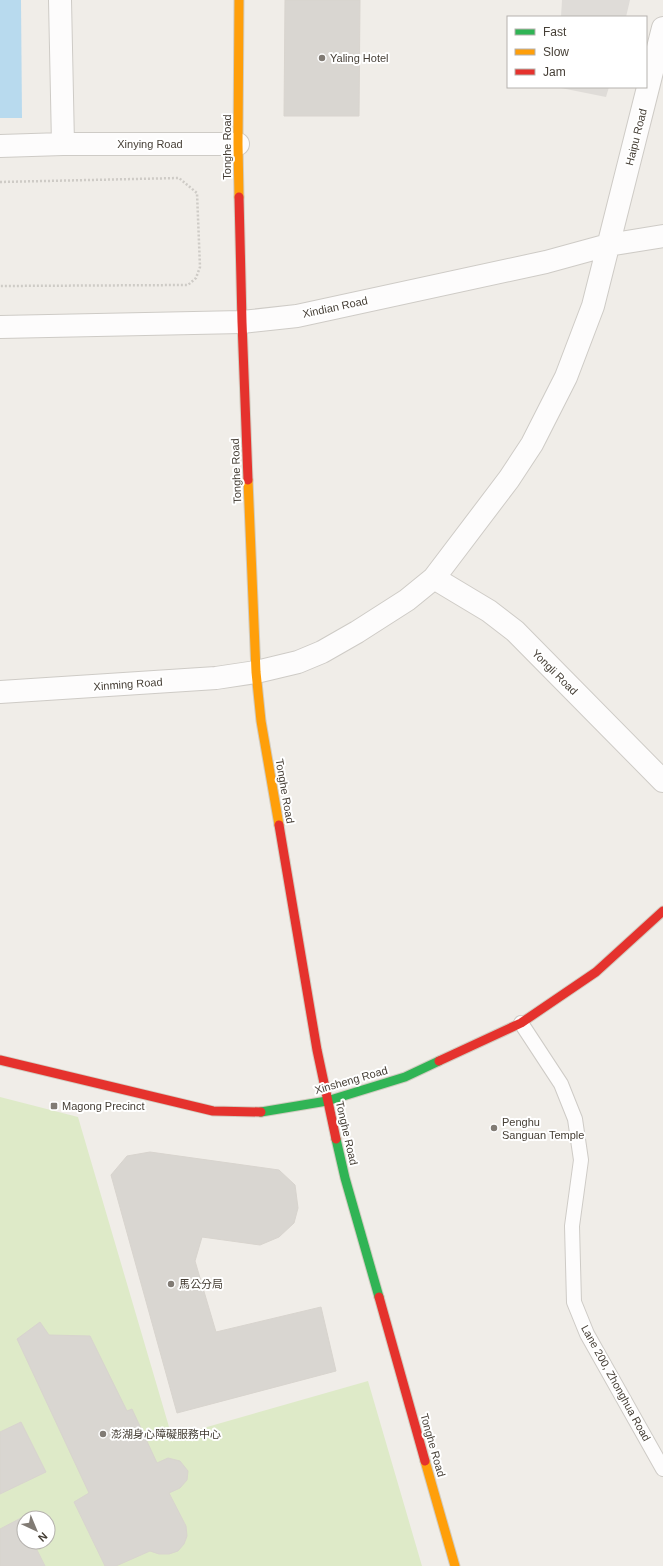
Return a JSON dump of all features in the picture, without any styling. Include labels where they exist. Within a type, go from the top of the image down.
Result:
[{"type":"street","points":[[60,0],[63,144]]},
{"type":"street","name":"Tonghe Road","points":[[239,0],[238,144],[242,322],[256,672],[261,721],[327,1101],[345,1178],[455,1566]]},
{"type":"street","name":"Haipu Road","points":[[434,578],[453,556],[509,479],[532,444],[566,377],[593,306],[663,28]]},
{"type":"street","name":"Xinying Road","points":[[0,146],[63,144],[238,144]]},
{"type":"street","name":"Xindian Road","points":[[0,327],[242,322],[304,314],[546,262],[608,245],[663,236]]},
{"type":"street","name":"Xinming Road","points":[[0,692],[216,678],[256,672],[298,662],[322,652],[357,632],[394,608],[434,578]]},
{"type":"street","name":"Yongli Road","points":[[434,578],[489,611],[515,631],[663,781]]},
{"type":"street","name":"Xinsheng Road","points":[[0,1060],[213,1111],[263,1112],[327,1101],[405,1077],[521,1023],[596,972],[663,912]]},
{"type":"lane","name":"Lane 200, Zhonghua Road","points":[[521,1023],[561,1084],[575,1119],[581,1160],[572,1226],[574,1302],[587,1334],[663,1469]]},
{"type":"path","points":[[0,182],[179,178],[197,193],[200,266],[196,278],[188,286],[0,286]]},
{"type":"green space","points":[[0,1097],[78,1117],[172,1437],[368,1381],[422,1566],[0,1566]]},
{"type":"shaded area","points":[[562,0],[630,0],[626,16],[561,16]]},
{"type":"shaded area","points":[[561,88],[609,88],[606,97]]},
{"type":"water","points":[[0,0],[21,0],[22,118],[0,118]]},
{"type":"building","name":"Yaling Hotel","points":[[285,0],[360,0],[359,116],[284,116]]},
{"type":"building","name":"馬公分局","points":[[150,1152],[279,1170],[295,1185],[298,1208],[294,1223],[279,1237],[260,1245],[202,1237],[195,1261],[216,1332],[321,1307],[336,1371],[177,1413],[111,1175],[127,1156]]},
{"type":"building","name":"澎湖身心障礙服務中心","points":[[40,1322],[49,1335],[90,1336],[127,1411],[132,1409],[157,1463],[168,1458],[180,1461],[188,1471],[187,1480],[180,1488],[169,1493],[186,1526],[187,1536],[184,1544],[178,1551],[169,1554],[159,1554],[150,1551],[116,1566],[105,1566],[74,1502],[89,1493],[17,1339]]},
{"type":"building","points":[[21,1422],[46,1472],[0,1494],[0,1432]]},
{"type":"building","points":[[16,1521],[16,1550],[37,1550],[45,1566],[0,1566],[0,1529]]},
{"type":"traffic: fast","points":[[261,1112],[327,1101],[405,1077],[439,1061]]},
{"type":"traffic: fast","points":[[336,1139],[345,1178],[379,1297]]},
{"type":"traffic: slow","points":[[239,0],[239,197]]},
{"type":"traffic: slow","points":[[248,480],[256,672],[261,721],[279,825]]},
{"type":"traffic: slow","points":[[425,1461],[455,1566]]},
{"type":"traffic: jam","points":[[239,197],[248,480]]},
{"type":"traffic: jam","points":[[279,825],[317,1050],[336,1139]]},
{"type":"traffic: jam","points":[[439,1061],[521,1023],[596,972],[663,911]]},
{"type":"traffic: jam","points":[[0,1060],[213,1111],[261,1112]]},
{"type":"traffic: jam","points":[[379,1297],[425,1461]]},
{"type":"place","name":"Yaling Hotel","points":[[322,58]]},
{"type":"place","name":"Magong Precinct","points":[[54,1106]]},
{"type":"place","name":"Penghu Sanguan Temple","points":[[494,1128]]},
{"type":"place","name":"馬公分局","points":[[171,1284]]},
{"type":"place","name":"澎湖身心障礙服務中心","points":[[103,1434]]}]
